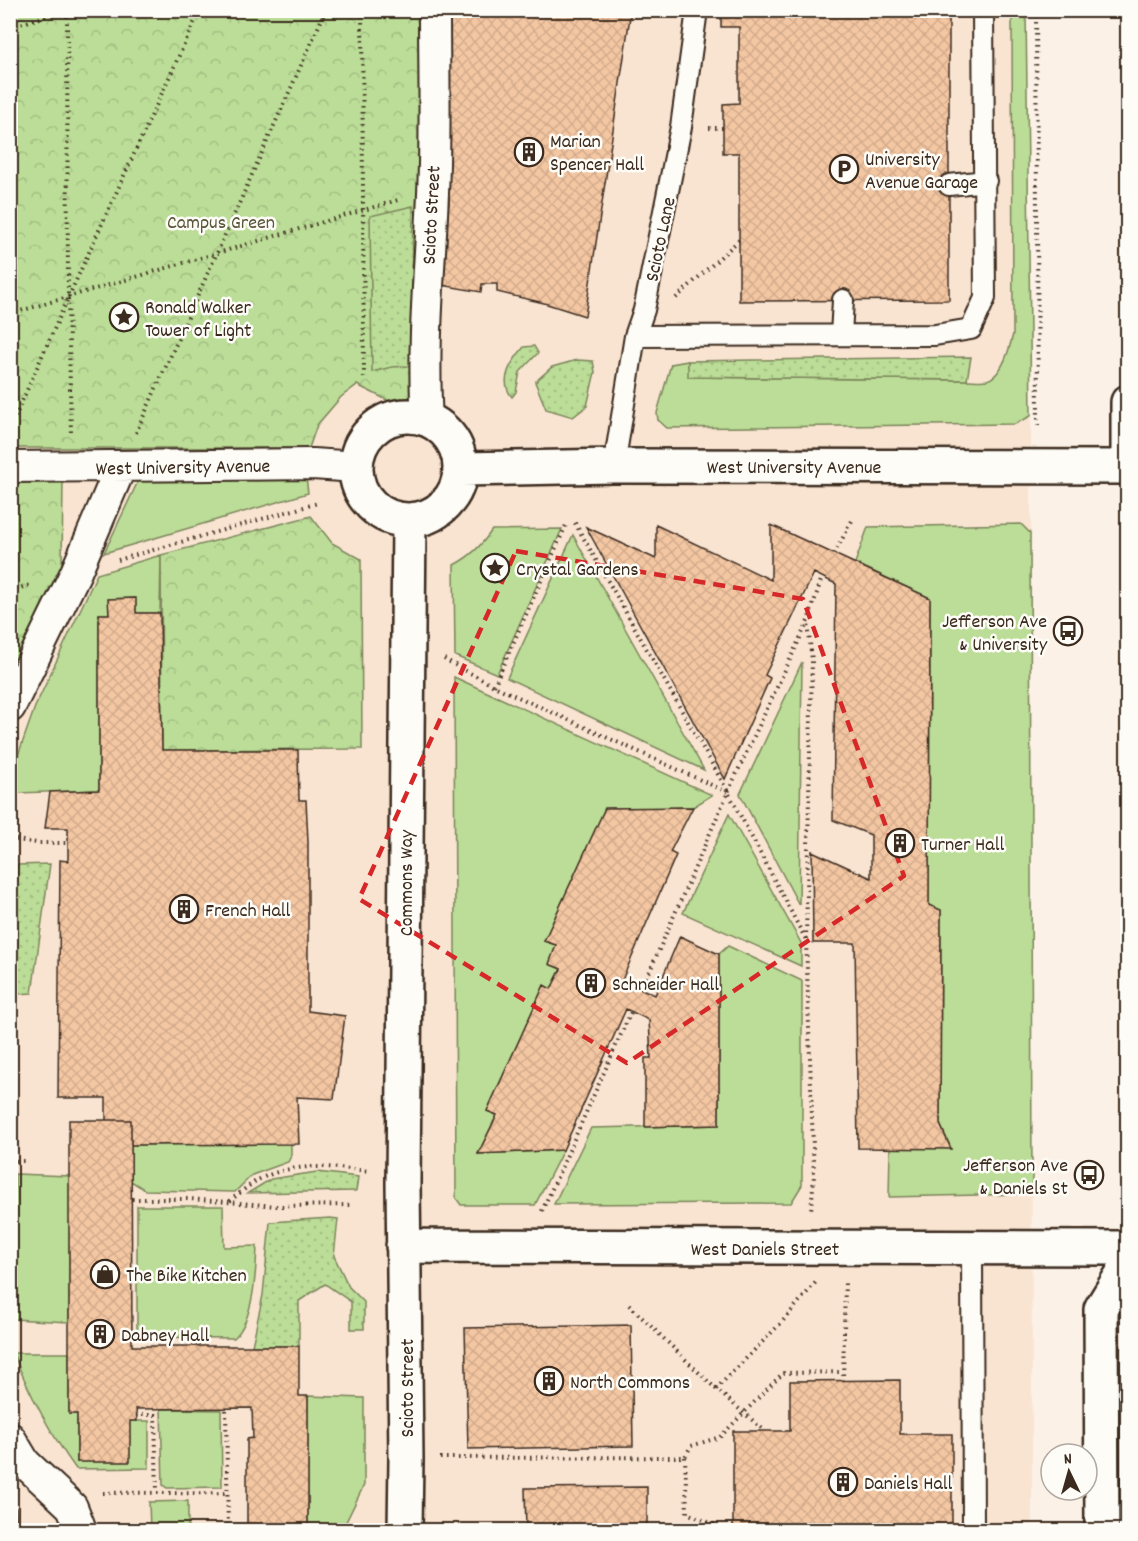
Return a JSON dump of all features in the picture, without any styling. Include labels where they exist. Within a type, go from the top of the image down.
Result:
[{"type":"street","name":"Scioto Street","points":[[427,420],[424,376],[433,192],[434,10]]},
{"type":"street","points":[[1128,402],[1128,450]]},
{"type":"street","points":[[401,416],[415,416],[427,420],[442,428],[452,441],[459,456],[461,468],[457,485],[441,508],[427,516],[409,520],[394,518],[367,501],[359,487],[357,454],[364,439],[380,423],[401,416]]},
{"type":"street","name":"West University Avenue","points":[[10,467],[313,464],[356,467]]},
{"type":"street","points":[[10,707],[76,572],[121,466]]},
{"type":"street","name":"West University Avenue","points":[[461,468],[1128,467]]},
{"type":"street","name":"Commons Way","points":[[403,1246],[409,520]]},
{"type":"street","name":"Scioto Street","points":[[403,1246],[405,1530]]},
{"type":"street","name":"West Daniels Street","points":[[403,1246],[1128,1248]]},
{"type":"street","points":[[1102,1530],[1101,1309],[1128,1265]]},
{"type":"street","points":[[10,1438],[26,1462],[72,1507],[81,1530]]},
{"type":"lane","name":"Scioto Lane","points":[[614,466],[635,336],[644,310],[681,128],[697,10]]},
{"type":"lane","points":[[635,336],[935,335],[971,329],[985,297],[986,181],[983,10]]},
{"type":"lane","points":[[949,185],[986,181]]},
{"type":"lane","points":[[841,335],[843,300]]},
{"type":"lane","points":[[972,1247],[973,1530]]},
{"type":"path","points":[[10,27],[67,10],[71,467]]},
{"type":"path","points":[[10,428],[200,10]]},
{"type":"path","points":[[121,466],[326,10]]},
{"type":"path","points":[[362,10],[365,209],[364,382]]},
{"type":"path","points":[[1035,10],[1038,426]]},
{"type":"path","points":[[10,314],[365,209],[433,192]]},
{"type":"path","points":[[676,299],[739,240]]},
{"type":"path","points":[[76,572],[318,503]]},
{"type":"path","points":[[834,554],[853,519]]},
{"type":"path","points":[[494,686],[567,523]]},
{"type":"path","points":[[575,523],[728,792],[806,940]]},
{"type":"path","points":[[642,990],[728,792],[808,621],[822,577]]},
{"type":"path","points":[[808,621],[812,661],[806,940],[814,1176],[810,1248]]},
{"type":"path","points":[[407,643],[447,660],[494,686],[728,792]]},
{"type":"path","points":[[10,839],[37,843],[68,843]]},
{"type":"path","points":[[525,1247],[631,1012]]},
{"type":"path","points":[[10,1161],[28,1161]]},
{"type":"path","points":[[229,1201],[255,1182],[280,1170],[310,1166],[371,1171]]},
{"type":"path","points":[[132,1199],[229,1201],[277,1206],[352,1205]]},
{"type":"path","points":[[629,1305],[716,1389],[765,1431]]},
{"type":"path","points":[[843,1380],[844,1315]]},
{"type":"path","points":[[716,1389],[782,1322]]},
{"type":"path","points":[[720,1530],[718,1526],[687,1513],[685,1457],[691,1446],[720,1437],[783,1373],[843,1372]]},
{"type":"path","points":[[226,1410],[228,1530]]},
{"type":"path","points":[[136,1415],[155,1415],[157,1492]]},
{"type":"path","points":[[406,1459],[685,1457]]},
{"type":"path","points":[[57,1493],[228,1493]]},
{"type":"highlighted area","points":[[516,551],[803,599],[904,876],[627,1063],[359,899]]},
{"type":"shaded area","points":[[10,11],[1026,11],[1031,416],[1032,1530],[11,1530]]},
{"type":"green space","name":"Campus Green","points":[[11,11],[434,11],[427,420],[357,385],[341,397],[317,425],[309,448],[11,448]]},
{"type":"green space","points":[[1012,11],[1026,11],[1031,416],[1015,424],[667,428],[658,420],[657,413],[671,364],[688,361],[689,377],[987,380],[997,373],[1013,334]]},
{"type":"green space","points":[[413,206],[411,366],[392,367],[372,372],[370,216]]},
{"type":"green space","points":[[534,346],[538,353],[520,372],[516,392],[512,397],[506,384],[508,371],[524,347]]},
{"type":"green space","points":[[971,357],[967,380],[688,377],[688,361]]},
{"type":"green space","points":[[577,360],[593,361],[595,372],[587,406],[573,417],[546,409],[535,382],[552,367]]},
{"type":"green space","points":[[140,477],[306,477],[308,493],[104,553]]},
{"type":"green space","points":[[11,479],[63,479],[62,566],[56,587],[11,687]]},
{"type":"green space","points":[[311,516],[332,543],[361,559],[362,749],[162,750],[161,555]]},
{"type":"green space","points":[[1021,524],[1030,533],[1032,1186],[1028,1194],[889,1197],[890,1148],[951,1148],[940,1124],[941,911],[929,905],[930,598],[855,563],[868,527]]},
{"type":"green space","points":[[562,529],[497,674],[455,656],[454,565],[475,550],[492,530]]},
{"type":"green space","points":[[573,535],[704,770],[507,678]]},
{"type":"green space","points":[[161,555],[160,613],[136,613],[135,598],[109,599],[109,614],[99,614],[99,790],[18,793],[17,758],[35,707],[97,574]]},
{"type":"green space","points":[[802,662],[799,905],[740,794]]},
{"type":"green space","points":[[454,677],[712,795],[693,807],[605,809],[544,941],[556,945],[561,969],[551,989],[544,986],[487,1111],[497,1115],[478,1154],[563,1150],[535,1205],[461,1205],[456,1198]]},
{"type":"green space","points":[[729,814],[801,943],[801,966],[683,913]]},
{"type":"green space","points":[[50,864],[32,993],[18,994],[17,865]]},
{"type":"green space","points":[[728,946],[802,981],[802,1185],[791,1203],[554,1204],[591,1128],[719,1125],[719,954]]},
{"type":"green space","points":[[291,1143],[291,1156],[288,1162],[252,1175],[235,1192],[145,1190],[131,1181],[131,1145]]},
{"type":"green space","points":[[317,1172],[358,1177],[356,1191],[248,1193],[271,1179]]},
{"type":"green space","points":[[15,1174],[70,1176],[69,1322],[12,1319]]},
{"type":"green space","points":[[137,1206],[223,1206],[224,1247],[257,1246],[255,1281],[250,1308],[241,1330],[234,1338],[137,1337]]},
{"type":"green space","points":[[338,1219],[334,1256],[349,1287],[364,1302],[364,1329],[351,1329],[351,1302],[325,1284],[299,1301],[299,1346],[252,1346],[263,1295],[270,1222]]},
{"type":"green space","points":[[13,1353],[69,1353],[69,1414],[77,1414],[77,1462],[130,1421],[149,1421],[149,1468],[76,1469],[41,1413]]},
{"type":"green space","points":[[308,1396],[364,1398],[364,1485],[342,1530],[308,1530]]},
{"type":"green space","points":[[161,1409],[221,1410],[222,1487],[167,1488],[163,1485]]},
{"type":"green space","points":[[188,1501],[188,1530],[150,1530],[149,1502]]},
{"type":"building","name":"Marian Spencer Hall","points":[[447,10],[631,10],[585,316],[497,292],[497,284],[482,284],[481,292],[441,285],[449,203]]},
{"type":"building","name":"University Avenue Garage","points":[[721,10],[949,10],[949,300],[739,301],[739,153],[723,153],[723,104],[739,103],[739,27],[721,27]]},
{"type":"building","name":"Turner Hall","points":[[656,525],[771,580],[771,525],[930,598],[929,905],[941,910],[940,1124],[951,1149],[858,1148],[855,943],[813,943],[812,851],[871,878],[871,835],[833,820],[836,584],[814,573],[765,675],[770,678],[725,779],[586,527],[656,559]]},
{"type":"building","name":"French Hall","points":[[136,598],[136,613],[160,613],[162,750],[298,750],[299,800],[306,800],[308,842],[308,1011],[345,1016],[334,1099],[297,1097],[299,1144],[131,1145],[131,1120],[106,1120],[106,1098],[58,1098],[60,860],[68,861],[68,828],[45,828],[50,792],[99,790],[99,614],[109,614],[108,599]]},
{"type":"building","name":"Schneider Hall","points":[[693,807],[670,852],[676,855],[622,980],[655,995],[680,936],[719,954],[719,1125],[645,1127],[645,1058],[651,1058],[649,1020],[626,1009],[563,1150],[478,1154],[497,1115],[487,1111],[544,985],[551,989],[561,969],[549,964],[556,945],[544,941],[605,808]]},
{"type":"building","name":"Dabney Hall","points":[[69,1120],[131,1120],[132,1346],[299,1346],[299,1396],[308,1396],[308,1530],[247,1530],[247,1439],[253,1438],[252,1408],[136,1409],[137,1421],[130,1421],[130,1462],[77,1462],[77,1414],[69,1414]]},
{"type":"building","name":"North Commons","points":[[631,1325],[633,1446],[468,1449],[465,1328]]},
{"type":"building","name":"Daniels Hall","points":[[900,1380],[900,1434],[952,1434],[952,1530],[733,1530],[733,1431],[790,1431],[790,1381]]},
{"type":"building","points":[[647,1487],[647,1530],[526,1530],[525,1488]]},
{"type":"building","points":[[10,1508],[16,1508],[17,1530],[10,1530]]},
{"type":"building","points":[[60,1526],[60,1530],[17,1530],[17,1527]]},
{"type":"place","name":"Marian Spencer Hall","points":[[529,152]]},
{"type":"place","name":"University Avenue Garage","points":[[844,169]]},
{"type":"place","name":"Ronald Walker Tower of Light","points":[[124,317]]},
{"type":"place","name":"Crystal Gardens","points":[[495,568]]},
{"type":"place","name":"Jefferson Ave & University","points":[[1068,631]]},
{"type":"place","name":"Turner Hall","points":[[900,843]]},
{"type":"place","name":"French Hall","points":[[184,909]]},
{"type":"place","name":"Schneider Hall","points":[[591,983]]},
{"type":"place","name":"Jefferson Ave & Daniels St","points":[[1089,1175]]},
{"type":"place","name":"The Bike Kitchen","points":[[105,1274]]},
{"type":"place","name":"Dabney Hall","points":[[100,1334]]},
{"type":"place","name":"North Commons","points":[[549,1381]]},
{"type":"place","name":"Daniels Hall","points":[[843,1482]]}]
